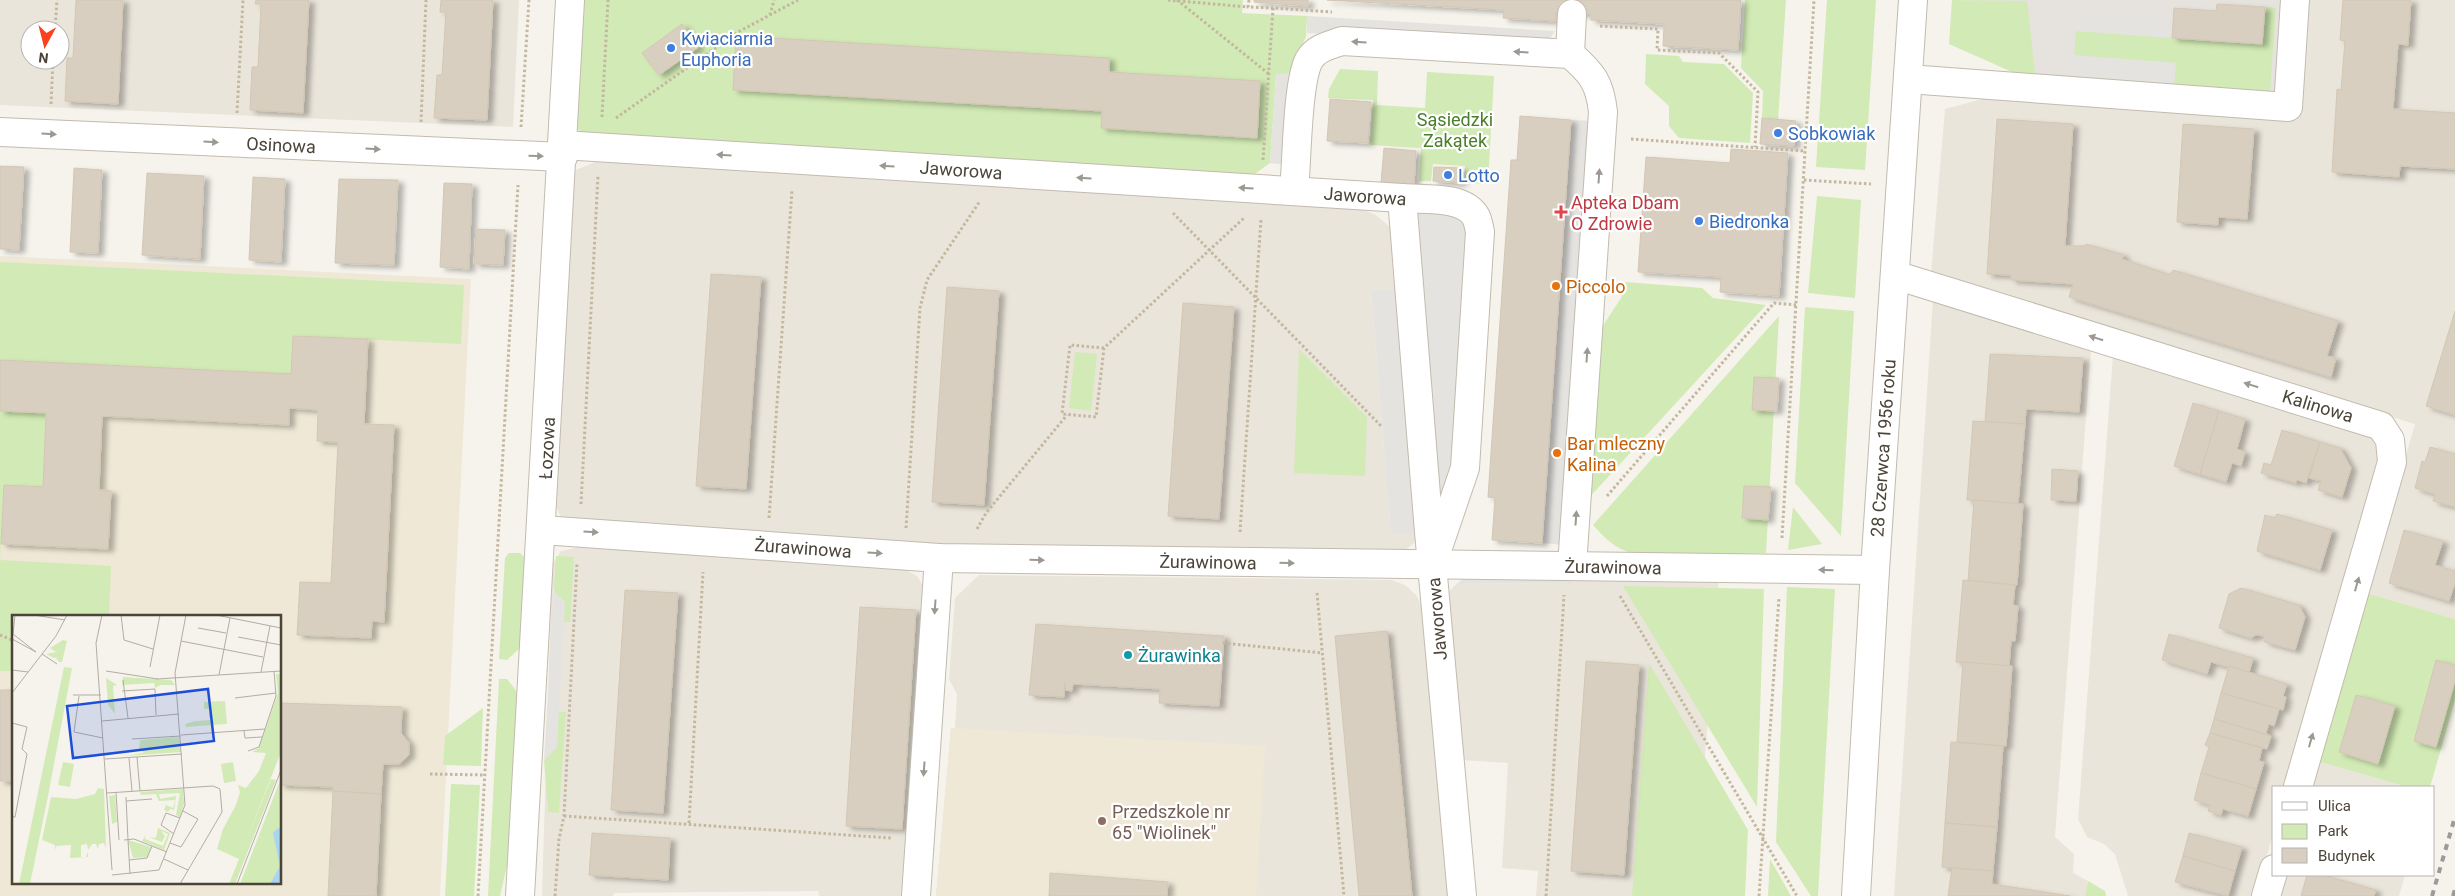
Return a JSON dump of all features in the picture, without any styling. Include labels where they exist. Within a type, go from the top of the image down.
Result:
[{"type":"street","name":"Łozowa","points":[[520,896],[542,530],[570,0]]},
{"type":"street","name":"28 Czerwca 1956 roku","points":[[1856,896],[1875,570],[1913,0]]},
{"type":"street","points":[[1908,79],[2288,107],[2294,0]]},
{"type":"street","points":[[1570,54],[1582,20]]},
{"type":"street","points":[[1294,191],[1303,80],[1310,59],[1324,46],[1342,42],[1570,54],[1584,67],[1600,90],[1603,112],[1572,566]]},
{"type":"street","name":"Osinowa","points":[[0,132],[520,156],[563,151]]},
{"type":"street","name":"Jaworowa","points":[[563,151],[600,138],[1140,181],[1453,202],[1466,206],[1476,217],[1480,232],[1465,468],[1432,565],[1462,896]]},
{"type":"street","points":[[1402,198],[1432,565]]},
{"type":"street","name":"Kalinowa","points":[[1895,275],[2381,426],[2390,440],[2392,462],[2298,786]]},
{"type":"street","name":"Żurawinowa","points":[[542,530],[950,558],[1875,570]]},
{"type":"street","points":[[916,896],[950,558]]},
{"type":"street","points":[[2266,896],[2272,876]]},
{"type":"path","points":[[56,20],[57,0]]},
{"type":"path","points":[[237,119],[243,0]]},
{"type":"path","points":[[421,127],[426,0]]},
{"type":"path","points":[[478,896],[529,0]]},
{"type":"path","points":[[554,896],[559,839],[564,816],[608,0]]},
{"type":"path","points":[[770,15],[774,0]]},
{"type":"path","points":[[600,138],[738,32],[798,0]]},
{"type":"path","points":[[1168,0],[1273,8]]},
{"type":"path","points":[[1178,0],[1269,74]]},
{"type":"path","points":[[1248,0],[1248,7]]},
{"type":"path","points":[[1759,896],[1781,569],[1814,0]]},
{"type":"path","points":[[1582,20],[1658,29],[1657,50],[1719,53],[1758,92],[1755,147]]},
{"type":"path","points":[[50,111],[52,70]]},
{"type":"path","points":[[1602,137],[1806,151]]},
{"type":"path","points":[[1804,180],[1872,184]]},
{"type":"path","points":[[767,546],[792,181]]},
{"type":"path","points":[[1140,181],[1382,427]]},
{"type":"path","points":[[907,556],[905,547],[920,308],[928,280],[981,199]]},
{"type":"path","points":[[1239,562],[1262,210]]},
{"type":"path","points":[[1104,348],[1070,345],[1062,414],[1096,417],[1104,348],[1249,212]]},
{"type":"path","points":[[1607,496],[1774,303],[1796,305]]},
{"type":"path","points":[[950,558],[1068,414]]},
{"type":"path","points":[[689,823],[705,541]]},
{"type":"path","points":[[1315,564],[1344,896]]},
{"type":"path","points":[[1546,896],[1565,584],[1572,566]]},
{"type":"path","points":[[1604,566],[1796,896]]},
{"type":"path","points":[[0,635],[12,640]]},
{"type":"path","points":[[1223,643],[1322,653]]},
{"type":"path","points":[[430,774],[485,775]]},
{"type":"path","points":[[564,816],[892,838]]},
{"type":"shaded area","points":[[0,0],[519,0],[513,127],[0,105]]},
{"type":"shaded area","points":[[1973,0],[2311,0],[2302,120],[2019,99],[2022,73],[2012,72]]},
{"type":"shaded area","points":[[2311,0],[2455,0],[2455,619],[2366,593],[2415,424],[1931,274],[1945,109],[1990,97],[2302,120]]},
{"type":"shaded area","points":[[2073,12],[2173,20],[2172,38],[2076,31],[2074,55],[2176,63],[2174,84],[2068,77]]},
{"type":"shaded area","points":[[1307,16],[1555,31],[1546,44],[1538,45],[1307,33]]},
{"type":"shaded area","points":[[1295,73],[1288,165],[1270,163],[1276,74]]},
{"type":"shaded area","points":[[1571,120],[1595,121],[1565,545],[1542,543]]},
{"type":"shaded area","points":[[598,161],[1358,208],[1376,215],[1391,228],[1399,288],[1371,291],[1391,534],[1419,532],[1415,542],[1404,551],[941,549],[563,522],[556,506],[573,171]]},
{"type":"shaded area","points":[[1402,198],[1476,217],[1465,468],[1419,532],[1391,535],[1371,291],[1409,287]]},
{"type":"shaded area","points":[[0,256],[471,279],[440,896],[0,896]]},
{"type":"shaded area","points":[[1933,299],[2091,348],[2055,837],[2074,854],[2073,873],[2088,881],[2085,896],[1894,896]]},
{"type":"shaded area","points":[[2113,355],[2371,434],[2378,445],[2380,461],[2286,786],[2272,786],[2272,838],[2255,896],[2128,896],[2115,854],[2104,844],[2087,837],[2078,819]]},
{"type":"shaded area","points":[[579,547],[904,569],[917,576],[924,588],[904,896],[819,896],[818,891],[614,893],[613,896],[542,896],[552,565],[561,551]]},
{"type":"shaded area","points":[[979,575],[1392,580],[1405,585],[1416,595],[1424,610],[1449,896],[936,896],[951,728],[955,728],[957,694],[949,679],[955,598]]},
{"type":"shaded area","points":[[1573,575],[1719,577],[1694,896],[1536,896],[1538,871],[1502,868],[1508,763],[1462,760],[1446,606],[1450,590],[1466,583],[1571,584]]},
{"type":"shaded area","points":[[1573,575],[1571,584],[1466,583],[1450,590],[1466,576]]},
{"type":"shaded area","points":[[554,588],[555,593],[565,602],[557,747],[544,761]]},
{"type":"shaded area","name":"Przedszkole nr 65 \"Wiolinek\"","points":[[951,728],[1265,746],[1256,896],[936,896]]},
{"type":"shaded area","points":[[2317,761],[2404,786],[2309,786]]},
{"type":"shaded area","points":[[2284,876],[2405,876],[2399,896],[2278,896]]},
{"type":"green space","points":[[583,0],[1243,0],[1242,13],[1307,16],[1306,37],[1297,55],[1295,73],[1276,75],[1270,163],[1249,178],[589,137],[576,128]]},
{"type":"green space","points":[[1745,0],[1786,0],[1778,120],[1762,118],[1763,91],[1741,68]]},
{"type":"green space","points":[[1827,0],[1876,0],[1865,170],[1816,167]]},
{"type":"green space","points":[[1952,0],[2027,1],[2035,74],[2012,72],[1949,44]]},
{"type":"green space","points":[[2265,7],[2276,8],[2270,91],[2174,84],[2176,63],[2074,56],[2075,31],[2262,44]]},
{"type":"green space","points":[[1646,54],[1679,56],[1683,62],[1724,64],[1753,93],[1750,143],[1679,138],[1669,126],[1669,106],[1645,84]]},
{"type":"green space","name":"Sąsiedzki Zakątek","points":[[1340,69],[1378,71],[1377,105],[1425,108],[1427,72],[1494,76],[1488,184],[1464,183],[1465,166],[1433,164],[1431,181],[1419,181],[1421,148],[1370,145],[1373,100],[1328,98],[1329,89]]},
{"type":"green space","points":[[1817,196],[1861,200],[1855,298],[1808,293]]},
{"type":"green space","points":[[0,262],[464,285],[461,344],[293,336],[291,374],[0,360]]},
{"type":"green space","points":[[1625,282],[1702,288],[1713,298],[1766,305],[1586,501],[1597,335],[1621,298]]},
{"type":"green space","points":[[1805,307],[1854,311],[1841,536],[1795,483]]},
{"type":"green space","points":[[1779,316],[1766,553],[1643,556],[1628,552],[1615,545],[1593,525]]},
{"type":"green space","points":[[1299,349],[1367,417],[1365,476],[1294,473]]},
{"type":"green space","points":[[1075,352],[1097,354],[1091,411],[1069,408]]},
{"type":"green space","points":[[0,411],[46,413],[43,487],[4,485],[0,560]]},
{"type":"green space","points":[[1793,507],[1822,544],[1788,550]]},
{"type":"green space","points":[[509,553],[520,553],[525,558],[520,648],[507,660],[499,659],[505,558]]},
{"type":"green space","points":[[556,556],[574,557],[570,622],[564,622],[565,602],[555,593]]},
{"type":"green space","points":[[0,560],[111,566],[109,615],[12,615],[12,671],[0,671]]},
{"type":"green space","points":[[1623,586],[1764,589],[1757,807]]},
{"type":"green space","points":[[1787,587],[1835,589],[1818,896],[1811,896],[1776,842]]},
{"type":"green space","points":[[2366,593],[2455,619],[2455,700],[2430,786],[2404,786],[2317,761]]},
{"type":"green space","points":[[1649,663],[1748,830],[1745,896],[1632,896]]},
{"type":"green space","points":[[499,679],[507,679],[518,693],[510,852],[500,896],[488,896]]},
{"type":"green space","points":[[483,708],[481,766],[443,765],[445,736]]},
{"type":"green space","points":[[558,712],[566,712],[559,813],[548,812],[544,761],[557,747]]},
{"type":"green space","points":[[451,784],[480,785],[474,896],[445,896]]},
{"type":"green space","points":[[1770,859],[1791,896],[1768,896]]},
{"type":"green space","points":[[2088,881],[2105,891],[2106,896],[2085,896]]},
{"type":"building","points":[[76,0],[123,0],[118,104],[65,101],[66,70],[70,70],[70,58],[73,58]]},
{"type":"building","points":[[256,0],[309,0],[303,113],[250,110],[252,67],[258,67],[261,4],[255,4]]},
{"type":"building","points":[[441,0],[493,0],[487,120],[434,118],[437,75],[442,75],[446,12],[440,12]]},
{"type":"building","points":[[1254,0],[1308,0],[1308,6],[1254,2]]},
{"type":"building","points":[[1327,0],[1741,0],[1738,50],[1663,46],[1664,24],[1591,20],[1591,14],[1556,12],[1556,21],[1503,18],[1504,10]]},
{"type":"building","points":[[2343,0],[2411,0],[2408,45],[2398,44],[2393,109],[2455,113],[2455,169],[2400,166],[2399,177],[2332,172],[2337,89],[2341,90],[2345,41],[2340,40]]},
{"type":"building","points":[[2217,4],[2265,7],[2262,44],[2172,38],[2174,8],[2216,11]]},
{"type":"building","points":[[682,24],[699,47],[659,75],[642,53]]},
{"type":"building","points":[[736,36],[1109,58],[1109,72],[1260,81],[1257,138],[1101,128],[1102,111],[733,90]]},
{"type":"building","points":[[1330,99],[1371,102],[1368,143],[1327,141]]},
{"type":"building","points":[[1520,116],[1571,120],[1542,543],[1492,540],[1495,498],[1488,497],[1511,160],[1517,160]]},
{"type":"building","points":[[1762,118],[1796,121],[1794,146],[1760,144]]},
{"type":"building","points":[[1997,119],[2073,124],[2065,246],[2084,246],[2086,244],[2124,255],[2122,259],[2170,275],[2173,270],[2338,321],[2327,356],[2336,358],[2331,377],[2069,297],[2073,284],[2011,280],[2011,275],[1987,274]]},
{"type":"building","points":[[2183,124],[2254,129],[2247,219],[2218,217],[2218,225],[2177,222]]},
{"type":"building","points":[[1384,148],[1416,151],[1414,185],[1381,183]]},
{"type":"building","points":[[1731,149],[1788,153],[1779,296],[1720,292],[1721,277],[1638,272],[1646,157],[1730,163]]},
{"type":"building","points":[[0,166],[24,167],[19,250],[0,249]]},
{"type":"building","name":"Lotto","points":[[1434,167],[1462,168],[1461,183],[1433,181]]},
{"type":"building","points":[[74,168],[102,170],[98,253],[70,252]]},
{"type":"building","points":[[147,173],[204,176],[200,259],[142,255]]},
{"type":"building","points":[[253,177],[285,179],[281,262],[249,260]]},
{"type":"building","points":[[339,179],[398,180],[394,265],[335,263]]},
{"type":"building","points":[[444,183],[472,184],[469,269],[440,267]]},
{"type":"building","points":[[476,229],[505,230],[503,265],[474,264]]},
{"type":"building","points":[[711,274],[761,277],[746,489],[696,486]]},
{"type":"building","points":[[947,287],[999,291],[984,505],[932,502]]},
{"type":"building","points":[[1183,303],[1234,307],[1219,519],[1168,516]]},
{"type":"building","points":[[2455,311],[2455,415],[2426,406]]},
{"type":"building","points":[[293,336],[368,339],[364,424],[394,425],[384,622],[372,621],[371,638],[297,635],[300,582],[331,583],[338,442],[317,441],[318,410],[289,408],[289,425],[102,416],[99,490],[111,491],[108,549],[1,544],[4,485],[43,487],[46,413],[0,411],[0,360],[291,374]]},
{"type":"building","points":[[1990,354],[2083,358],[2079,412],[2026,409],[2025,424],[1985,422]]},
{"type":"building","points":[[1754,377],[1779,378],[1777,411],[1752,410]]},
{"type":"building","points":[[2193,403],[2219,411],[2200,474],[2174,466]]},
{"type":"building","points":[[2219,411],[2245,419],[2237,449],[2245,452],[2241,466],[2232,463],[2226,482],[2200,474]]},
{"type":"building","points":[[1973,421],[2025,424],[2018,504],[1967,500]]},
{"type":"building","points":[[2282,430],[2320,442],[2306,483],[2297,480],[2296,483],[2261,473],[2264,463],[2271,465]]},
{"type":"building","points":[[2320,442],[2340,448],[2351,468],[2342,497],[2318,490],[2321,481],[2309,478]]},
{"type":"building","points":[[2430,447],[2455,454],[2455,507],[2433,501],[2435,494],[2415,488],[2422,461],[2425,462]]},
{"type":"building","points":[[2052,469],[2078,471],[2076,501],[2051,500]]},
{"type":"building","points":[[1744,486],[1771,487],[1768,520],[1742,518]]},
{"type":"building","points":[[1974,500],[2023,504],[2017,585],[1968,581]]},
{"type":"building","points":[[2277,514],[2332,530],[2320,570],[2257,551],[2265,515],[2275,518]]},
{"type":"building","points":[[2404,530],[2443,541],[2435,565],[2455,571],[2455,583],[2449,601],[2389,583]]},
{"type":"building","points":[[1963,580],[2015,585],[2013,605],[2018,606],[2015,641],[2011,641],[2009,666],[1956,662]]},
{"type":"building","points":[[2241,588],[2299,605],[2305,617],[2295,650],[2265,642],[2263,636],[2256,635],[2251,638],[2219,628],[2229,594]]},
{"type":"building","points":[[625,590],[678,593],[663,813],[611,810]]},
{"type":"building","points":[[860,607],[916,610],[902,829],[846,826]]},
{"type":"building","name":"Żurawinka","points":[[1036,624],[1224,636],[1219,706],[1159,703],[1160,689],[1073,684],[1072,691],[1065,690],[1065,683],[1064,697],[1029,695]]},
{"type":"building","points":[[1387,631],[1412,896],[1359,896],[1335,636]]},
{"type":"building","points":[[2169,634],[2253,658],[2249,673],[2211,662],[2207,674],[2162,660]]},
{"type":"building","points":[[2436,660],[2455,665],[2455,681],[2436,747],[2414,741]]},
{"type":"building","points":[[1586,661],[1639,665],[1624,875],[1571,871]]},
{"type":"building","points":[[1963,662],[2012,666],[2006,746],[1957,742]]},
{"type":"building","points":[[2229,666],[2287,684],[2283,696],[2286,697],[2283,710],[2221,693]]},
{"type":"building","points":[[0,690],[12,690],[12,781],[0,781]]},
{"type":"building","points":[[2221,693],[2279,709],[2274,726],[2269,724],[2266,733],[2271,736],[2214,719]]},
{"type":"building","points":[[2356,695],[2395,706],[2378,764],[2339,752]]},
{"type":"building","points":[[281,703],[402,707],[401,733],[409,743],[409,755],[399,764],[383,764],[381,794],[333,791],[333,787],[281,785]]},
{"type":"building","points":[[2214,719],[2271,736],[2267,749],[2210,733]]},
{"type":"building","points":[[2210,733],[2262,748],[2259,761],[2264,762],[2256,789],[2201,773],[2209,747],[2205,745]]},
{"type":"building","points":[[1951,742],[2003,746],[1997,827],[1945,823]]},
{"type":"building","points":[[2201,773],[2256,789],[2248,816],[2223,809],[2221,815],[2208,811],[2210,805],[2194,800]]},
{"type":"building","points":[[333,791],[381,794],[376,896],[328,896]]},
{"type":"building","points":[[1945,823],[1997,827],[1993,871],[1942,867]]},
{"type":"building","points":[[592,833],[670,838],[668,880],[589,875]]},
{"type":"building","points":[[2189,833],[2242,847],[2235,871],[2183,856]]},
{"type":"building","points":[[2183,856],[2235,871],[2228,896],[2175,882]]},
{"type":"building","points":[[1952,868],[1993,871],[1992,884],[2070,896],[1948,896]]},
{"type":"building","points":[[1050,873],[1168,882],[1167,896],[1049,896]]},
{"type":"building","points":[[2307,876],[2327,876],[2376,890],[2374,896],[2301,896]]},
{"type":"railway","points":[[2432,896],[2455,817]]},
{"type":"railway","points":[[2453,896],[2455,889]]},
{"type":"place","name":"Kwiaciarnia Euphoria","points":[[671,48]]},
{"type":"place","name":"Sobkowiak","points":[[1778,133]]},
{"type":"place","name":"Lotto","points":[[1448,175]]},
{"type":"place","name":"Apteka Dbam O Zdrowie","points":[[1561,212]]},
{"type":"place","name":"Biedronka","points":[[1699,221]]},
{"type":"place","name":"Piccolo","points":[[1556,286]]},
{"type":"place","name":"Bar mleczny Kalina","points":[[1557,453]]},
{"type":"place","name":"Żurawinka","points":[[1128,655]]},
{"type":"place","name":"Przedszkole nr 65 \"Wiolinek\"","points":[[1102,821]]}]
